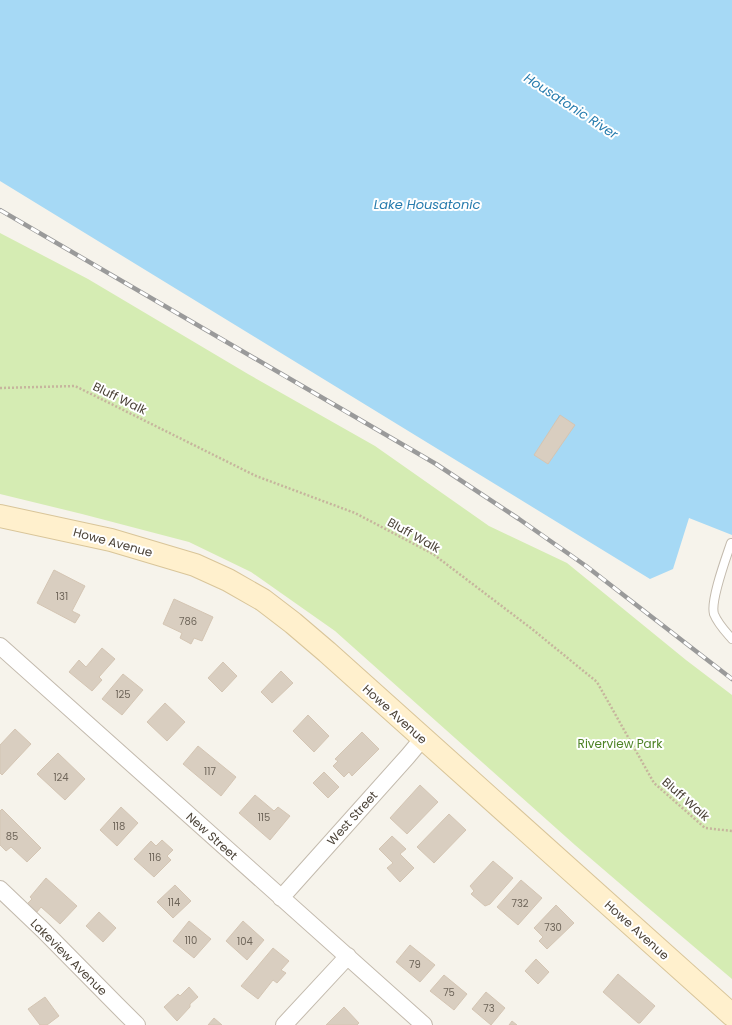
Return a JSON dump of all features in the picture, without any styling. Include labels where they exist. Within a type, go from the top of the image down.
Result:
[{"type":"main road","name":"Howe Avenue","points":[[0,516],[111,540],[195,565],[228,580],[263,600],[293,623],[423,738],[732,1015]]},
{"type":"street","name":"New Street","points":[[0,646],[424,1025]]},
{"type":"street","name":"West Street","points":[[281,898],[423,738]]},
{"type":"street","name":"Lakeview Avenue","points":[[0,889],[137,1025]]},
{"type":"street","points":[[284,1025],[348,956]]},
{"type":"lane","points":[[731,543],[714,598],[714,613],[720,626],[732,639]]},
{"type":"path","name":"Bluff Walk","points":[[0,388],[75,386],[256,476],[355,513],[433,554],[532,629],[597,682],[654,783],[705,828],[732,831]]},
{"type":"green space","name":"Riverview Park","points":[[0,233],[88,279],[248,374],[375,446],[489,526],[567,563],[686,660],[732,695],[732,979],[575,845],[335,631],[251,572],[189,542],[0,494]]},
{"type":"water","name":"Lake Housatonic","points":[[0,0],[732,0],[732,535],[689,518],[673,569],[650,579],[0,181]]},
{"type":"building","points":[[560,415],[575,425],[548,464],[534,455]]},
{"type":"building","points":[[54,570],[85,586],[72,611],[80,615],[75,623],[37,603]]},
{"type":"building","points":[[174,599],[213,617],[202,641],[194,638],[191,644],[180,638],[182,633],[163,624]]},
{"type":"building","points":[[102,648],[115,659],[99,677],[102,680],[92,691],[69,672],[79,660],[86,667]]},
{"type":"building","points":[[223,662],[237,676],[222,692],[208,678]]},
{"type":"building","points":[[281,671],[293,683],[272,703],[261,692]]},
{"type":"building","points":[[123,674],[143,690],[122,715],[102,699]]},
{"type":"building","points":[[165,703],[185,722],[167,741],[147,722]]},
{"type":"building","points":[[308,715],[329,736],[314,752],[293,731]]},
{"type":"building","points":[[15,729],[31,744],[2,775],[0,773],[0,745]]},
{"type":"building","points":[[362,732],[379,749],[352,776],[349,772],[344,777],[333,766],[338,761],[335,759]]},
{"type":"building","points":[[198,746],[236,777],[221,796],[183,764]]},
{"type":"building","points":[[58,753],[85,779],[65,800],[37,774]]},
{"type":"building","points":[[324,772],[339,787],[328,798],[313,783]]},
{"type":"building","points":[[420,785],[438,802],[407,834],[390,818]]},
{"type":"building","points":[[255,795],[274,811],[278,807],[290,816],[270,840],[239,813]]},
{"type":"building","points":[[121,807],[138,823],[117,846],[100,830]]},
{"type":"building","points":[[2,809],[41,848],[27,862],[11,847],[6,851],[0,845],[0,811]]},
{"type":"building","points":[[449,814],[466,830],[434,863],[417,847]]},
{"type":"building","points":[[392,836],[406,849],[400,854],[414,868],[400,882],[387,868],[393,863],[379,849]]},
{"type":"building","points":[[162,840],[173,850],[167,856],[171,860],[154,877],[134,859],[151,841],[156,846]]},
{"type":"building","points":[[493,861],[513,878],[490,904],[485,906],[471,894],[474,891],[470,886]]},
{"type":"building","points":[[46,878],[77,906],[60,924],[41,907],[37,912],[27,904],[32,899],[30,897]]},
{"type":"building","points":[[521,880],[542,898],[518,925],[497,907]]},
{"type":"building","points":[[175,885],[191,901],[173,918],[157,902]]},
{"type":"building","points":[[556,905],[574,923],[547,949],[539,941],[543,937],[534,928]]},
{"type":"building","points":[[99,912],[116,928],[103,942],[86,926]]},
{"type":"building","points":[[189,921],[211,939],[194,958],[173,941]]},
{"type":"building","points":[[243,921],[264,940],[247,960],[226,941]]},
{"type":"building","points":[[410,945],[435,965],[420,982],[396,962]]},
{"type":"building","points":[[273,948],[289,961],[281,970],[286,973],[277,983],[273,980],[258,999],[241,986]]},
{"type":"building","points":[[536,959],[549,972],[538,984],[525,971]]},
{"type":"building","points":[[618,974],[655,1006],[640,1023],[638,1023],[603,992]]},
{"type":"building","points":[[444,975],[467,994],[454,1010],[430,991]]},
{"type":"building","points":[[189,987],[198,997],[190,1004],[190,1007],[177,1021],[164,1007],[178,994],[180,996]]},
{"type":"building","points":[[486,992],[505,1008],[491,1025],[472,1009]]},
{"type":"building","points":[[45,997],[59,1016],[47,1025],[40,1025],[28,1009]]},
{"type":"building","points":[[344,1007],[359,1023],[357,1025],[326,1025]]},
{"type":"building","points":[[214,1018],[222,1025],[208,1025]]},
{"type":"building","points":[[512,1021],[517,1025],[509,1025]]},
{"type":"railway","points":[[0,210],[436,464],[586,566],[732,679]]},
{"type":"water label","name":"Housatonic River","points":[[571,106]]}]
